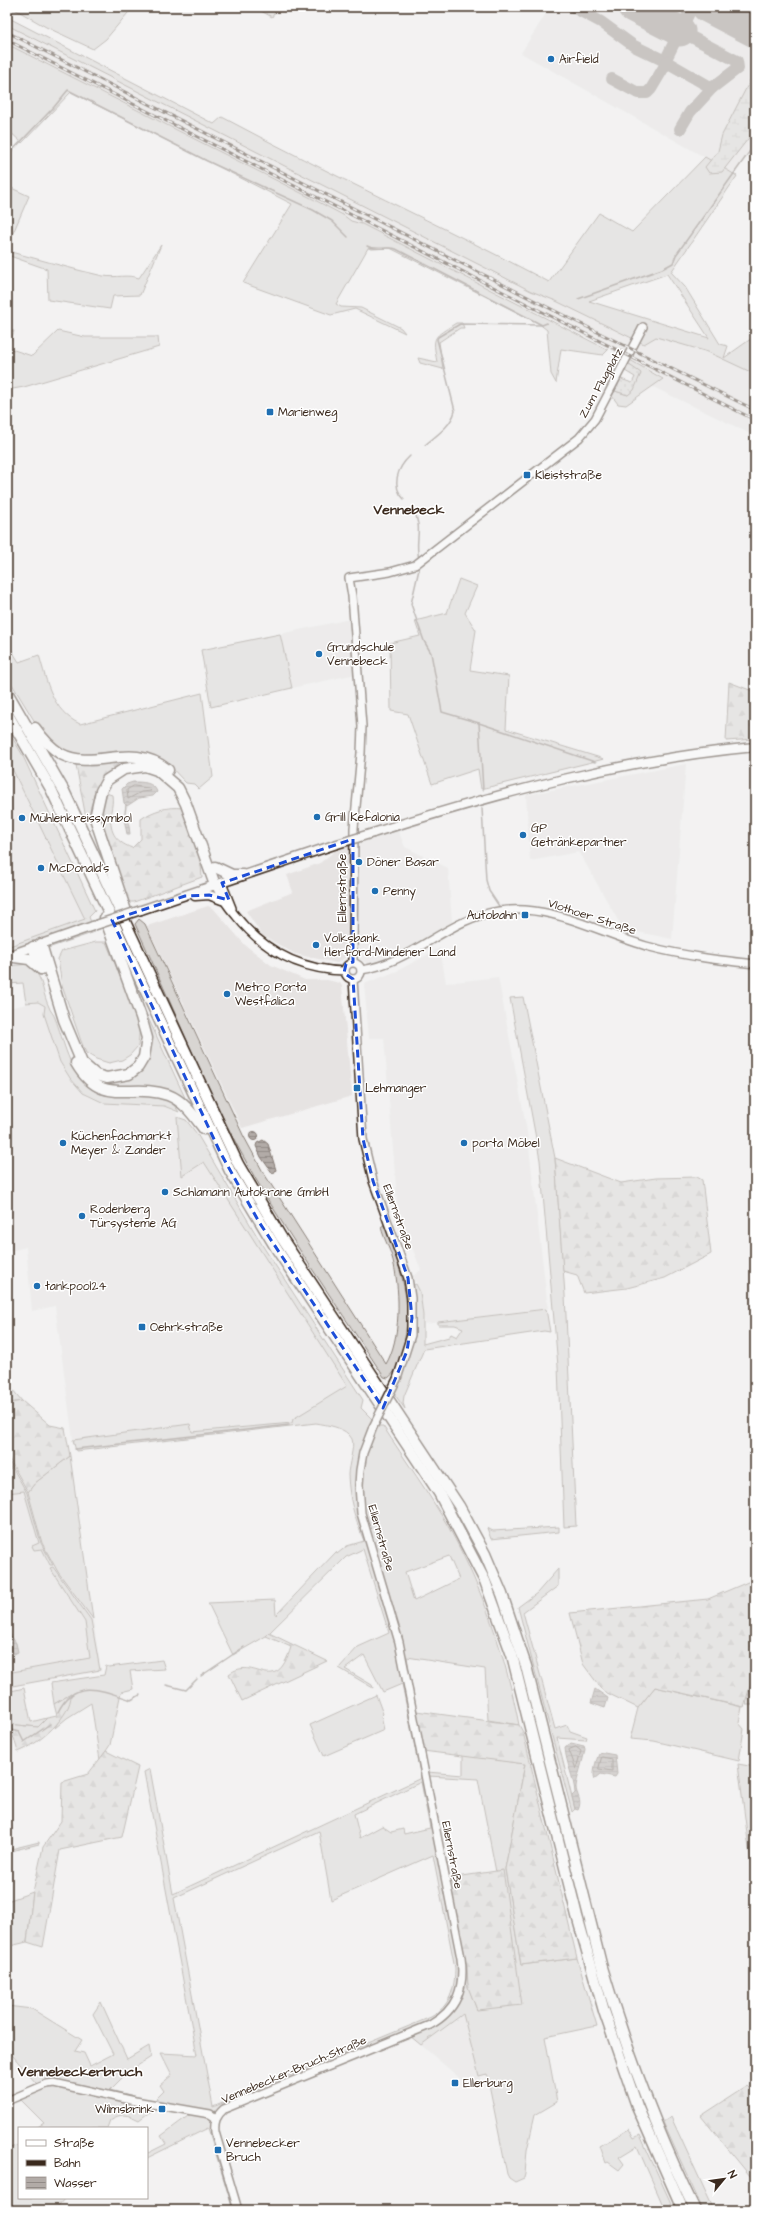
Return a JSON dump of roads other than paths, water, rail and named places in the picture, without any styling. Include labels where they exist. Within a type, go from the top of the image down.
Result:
[{"type":"highway","points":[[7,692],[64,791],[221,1130],[257,1196],[299,1263],[440,1474],[485,1554],[512,1620],[526,1666],[599,1956],[616,2013],[646,2101],[674,2167],[695,2210]]},
{"type":"highway","points":[[19,711],[48,744],[69,757],[88,759],[138,756],[147,758],[162,766],[171,774],[185,793],[215,867],[218,884]]},
{"type":"highway","points":[[7,714],[51,789],[220,1152],[276,1248],[439,1493],[485,1581],[512,1655],[577,1916],[608,2023],[637,2106],[683,2210]]},
{"type":"highway","points":[[145,967],[97,830],[95,818],[96,804],[100,791],[107,780],[124,769],[140,766],[157,770],[169,778],[178,788],[186,804],[218,884]]},
{"type":"highway","points":[[215,867],[232,875],[243,875]]},
{"type":"highway","points":[[37,945],[64,1020],[82,1063],[96,1075],[108,1078],[129,1074],[138,1067],[144,1057],[147,1047],[146,1031],[109,931],[93,879]]},
{"type":"highway","points":[[37,945],[41,969],[74,1060],[88,1080],[102,1088],[117,1091],[158,1092],[170,1096],[192,1113],[220,1152]]},
{"type":"highway","points":[[7,956],[29,959],[41,969]]},
{"type":"main road","points":[[7,956],[334,845],[530,786],[643,762],[755,747]]},
{"type":"main road","points":[[185,896],[210,895],[222,900]]},
{"type":"street","name":"Zum Flugplatz","points":[[349,578],[390,572],[420,561],[579,438],[590,426],[608,396],[643,327]]},
{"type":"street","name":"Ellernstraße","points":[[349,578],[352,596],[362,726],[353,838],[353,962]]},
{"type":"street","points":[[218,884],[222,900],[254,938],[284,958],[317,969],[345,971]]},
{"type":"street","points":[[218,884],[235,915]]},
{"type":"street","name":"Vlothoer Straße","points":[[361,970],[384,966],[397,960],[464,922],[498,911],[513,910],[556,915],[618,938],[677,953],[755,964]]},
{"type":"street","points":[[353,962],[359,965],[361,970],[359,976],[353,979],[347,977],[345,971],[347,965],[353,962]]},
{"type":"street","name":"Ellernstraße","points":[[353,979],[363,1139],[373,1181],[408,1278],[411,1298],[410,1335],[397,1379],[372,1428],[363,1453],[358,1485],[361,1513],[399,1642],[461,1958],[463,1976],[460,1993]]},
{"type":"street","name":"Vennebecker-Bruch-Straße","points":[[7,2101],[48,2084],[54,2083],[135,2101],[210,2114],[216,2118],[224,2109],[430,2025],[450,2010],[460,1993]]},
{"type":"street","points":[[216,2118],[215,2132],[238,2210]]},
{"type":"water","points":[[133,782],[150,784],[157,792],[153,796],[139,798],[127,806],[124,803],[122,789],[127,784]]},
{"type":"water","points":[[126,816],[128,818],[130,834],[127,834],[124,819]]},
{"type":"water","points":[[254,1131],[259,1136],[254,1141],[249,1136]]},
{"type":"water","points":[[263,1140],[268,1144],[276,1170],[273,1174],[261,1157],[256,1146],[257,1143]]},
{"type":"water","points":[[7,1630],[16,1643],[18,1652],[14,1654],[7,1641]]},
{"type":"water","points":[[595,1689],[608,1698],[605,1708],[591,1703]]},
{"type":"water","points":[[571,1743],[584,1746],[585,1749],[576,1787],[580,1800],[578,1810],[575,1809],[572,1796],[575,1793],[565,1748]]},
{"type":"water","points":[[604,1753],[615,1755],[617,1774],[615,1777],[601,1774],[595,1779],[594,1770],[599,1754]]},
{"type":"waterway","points":[[7,156],[54,107],[68,90],[207,161],[313,210],[332,221],[348,237]]},
{"type":"waterway","points":[[578,299],[662,269],[673,263],[676,255],[755,144]]},
{"type":"waterway","points":[[367,246],[374,248],[396,249],[542,325]]},
{"type":"waterway","points":[[425,445],[447,426],[455,411],[437,339],[438,337],[460,324],[542,325],[547,323]]},
{"type":"waterway","points":[[404,499],[398,488],[397,477],[405,461],[410,456]]},
{"type":"waterway","points":[[413,509],[418,523],[419,559]]},
{"type":"waterway","points":[[420,565],[411,604],[424,641],[431,653],[442,712],[479,723],[483,790]]},
{"type":"waterway","points":[[479,723],[595,762]]},
{"type":"waterway","points":[[125,814],[126,805]]},
{"type":"waterway","points":[[482,808],[486,880],[489,891],[499,906]]},
{"type":"waterway","points":[[75,1449],[289,1425]]},
{"type":"waterway","points":[[201,1676],[244,1647]]},
{"type":"waterway","points":[[166,1685],[186,1690],[197,1679]]},
{"type":"waterway","points":[[58,1712],[65,1701],[72,1694],[81,1690],[100,1690],[131,1700],[140,1695]]},
{"type":"waterway","points":[[7,1729],[19,1732],[24,1742],[50,1724]]},
{"type":"railway","points":[[7,32],[559,313],[755,410]]},
{"type":"railway","points":[[7,40],[755,420]]},
{"type":"place","name":"Airfield","points":[[551,59]]},
{"type":"place","name":"Marienweg","points":[[270,412]]},
{"type":"place","name":"Kleiststraße","points":[[527,475]]},
{"type":"place","name":"Grundschule Vennebeck","points":[[319,654]]},
{"type":"place","name":"Grill Kefalonia","points":[[317,817]]},
{"type":"place","name":"Mühlenkreissymbol","points":[[22,818]]},
{"type":"place","name":"GP Getränkepartner","points":[[523,835]]},
{"type":"place","name":"Döner Basar","points":[[359,862]]},
{"type":"place","name":"McDonald's","points":[[41,868]]},
{"type":"place","name":"Penny","points":[[375,891]]},
{"type":"place","name":"Autobahn","points":[[525,915]]},
{"type":"place","name":"Volksbank Herford-Mindener Land","points":[[316,945]]},
{"type":"place","name":"Metro Porta Westfalica","points":[[227,994]]},
{"type":"place","name":"Lehmanger","points":[[357,1088]]},
{"type":"place","name":"Küchenfachmarkt Meyer & Zander","points":[[63,1143]]},
{"type":"place","name":"porta Möbel","points":[[464,1143]]},
{"type":"place","name":"Schlamann Autokrane GmbH","points":[[165,1192]]},
{"type":"place","name":"Rodenberg Türsysteme AG","points":[[82,1216]]},
{"type":"place","name":"tankpool24","points":[[37,1286]]},
{"type":"place","name":"Oehrkstraße","points":[[142,1327]]},
{"type":"place","name":"Ellerburg","points":[[455,2083]]},
{"type":"place","name":"Wilmsbrink","points":[[162,2109]]},
{"type":"place","name":"Vennebecker Bruch","points":[[218,2150]]},
{"type":"district","name":"Vennebeck","points":[[409,510]]},
{"type":"district","name":"Vennebeckerbruch","points":[[80,2072]]}]
